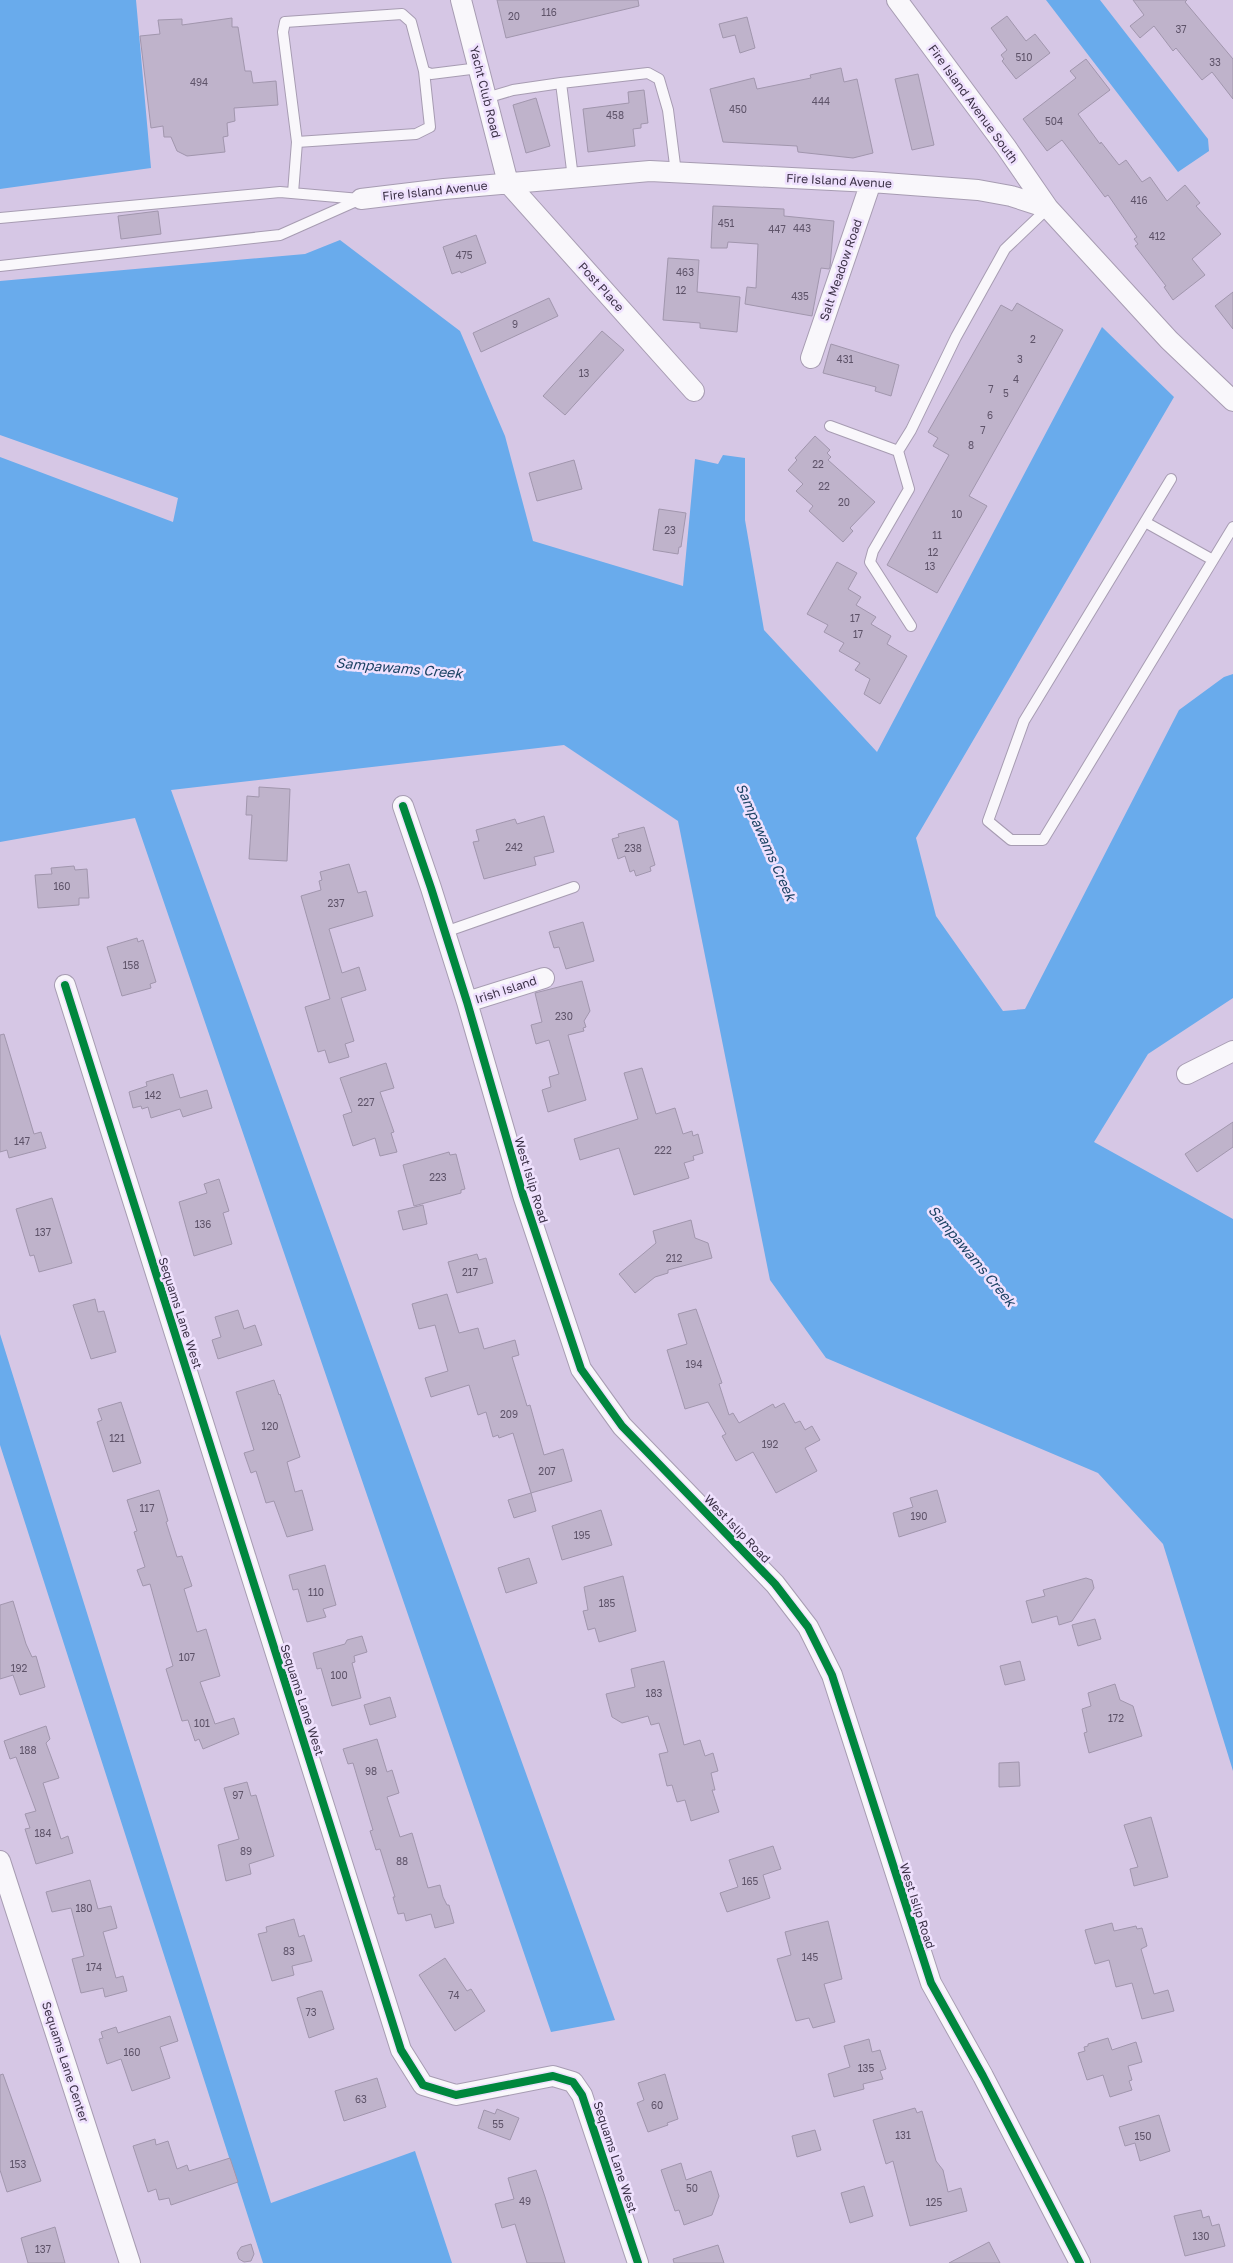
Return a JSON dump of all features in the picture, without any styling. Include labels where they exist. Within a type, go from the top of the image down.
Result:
[{"type":"street","name":"Yacht Club Road","points":[[461,0],[508,183]]},
{"type":"street","name":"Fire Island Avenue South","points":[[896,0],[1006,147],[1048,208]]},
{"type":"street","name":"Fire Island Avenue","points":[[361,199],[508,183],[650,171],[871,182],[978,190],[1012,196],[1048,208],[1169,340],[1233,401]]},
{"type":"street","name":"Salt Meadow Road","points":[[811,358],[871,182]]},
{"type":"street","name":"Post Place","points":[[508,183],[694,391]]},
{"type":"street","name":"West Islip Road","points":[[403,806],[467,1002],[523,1195],[581,1369],[622,1426],[774,1584],[808,1626],[832,1675],[931,1983],[983,2076],[1080,2263]]},
{"type":"street","name":"Irish Island","points":[[467,1002],[544,978]]},
{"type":"street","name":"Sequams Lane West","points":[[64,985],[401,2050],[423,2086],[456,2095],[553,2076],[573,2082],[582,2095],[638,2263]]},
{"type":"street","points":[[1187,1074],[1233,1051]]},
{"type":"street","name":"Sequams Lane Center","points":[[0,1861],[130,2263]]},
{"type":"lane","points":[[293,193],[296,142],[283,32],[285,22],[402,14],[411,22],[424,71],[430,127],[416,134],[296,142]]},
{"type":"lane","points":[[424,71],[431,74],[478,68]]},
{"type":"lane","points":[[486,98],[513,90],[648,73],[659,79],[668,110],[676,172]]},
{"type":"lane","points":[[561,83],[573,178]]},
{"type":"lane","points":[[0,218],[280,192],[361,199]]},
{"type":"lane","points":[[0,266],[280,235],[361,199]]},
{"type":"lane","points":[[911,626],[870,562],[909,489],[898,451],[911,430],[956,337],[1004,249],[1048,208]]},
{"type":"lane","points":[[830,426],[898,451]]},
{"type":"lane","points":[[1171,479],[1024,722],[988,821],[1011,840],[1043,840],[1233,527]]},
{"type":"lane","points":[[1145,522],[1213,560]]},
{"type":"lane","points":[[445,932],[574,887]]},
{"type":"water","points":[[0,0],[136,0],[151,168],[0,189]]},
{"type":"water","points":[[1046,0],[1100,0],[1208,139],[1209,151],[1178,172]]},
{"type":"water","name":"Sampawams Creek","points":[[340,240],[460,331],[505,436],[533,541],[683,586],[695,459],[718,464],[723,455],[745,458],[745,520],[764,630],[877,752],[1102,327],[1174,397],[916,838],[936,916],[1003,1011],[1025,1009],[1179,710],[1224,677],[1233,674],[1233,998],[1148,1054],[1094,1142],[1233,1219],[1233,1771],[1163,1544],[1098,1473],[826,1358],[770,1280],[678,821],[564,745],[171,790],[615,2020],[551,2032],[135,818],[0,842],[0,457],[173,522],[178,498],[0,435],[0,281],[305,254]]},
{"type":"water","points":[[0,1334],[271,2203],[415,2151],[452,2263],[263,2263],[0,1445]]},
{"type":"building","points":[[497,0],[638,0],[639,6],[506,38]]},
{"type":"building","points":[[1133,0],[1187,0],[1185,2],[1233,59],[1233,99],[1212,72],[1202,80],[1176,48],[1173,51],[1154,26],[1140,38],[1130,26],[1144,15]]},
{"type":"building","points":[[1007,16],[1026,41],[1035,34],[1050,53],[1016,79],[1002,61],[1004,59],[1001,55],[1007,50],[991,28]]},
{"type":"building","points":[[747,17],[755,48],[740,53],[735,35],[723,38],[719,24]]},
{"type":"building","points":[[232,18],[232,27],[238,27],[245,71],[251,71],[253,83],[276,81],[278,105],[234,108],[235,121],[227,123],[228,136],[223,137],[225,152],[187,156],[177,151],[171,137],[164,137],[163,126],[151,128],[140,36],[160,34],[158,20],[182,19],[182,25]]},
{"type":"building","points":[[1086,59],[1110,90],[1078,114],[1100,144],[1101,142],[1119,165],[1126,160],[1142,182],[1150,177],[1167,201],[1185,185],[1200,203],[1196,206],[1221,234],[1192,259],[1205,275],[1173,300],[1164,287],[1166,286],[1135,246],[1138,244],[1134,239],[1137,237],[1108,195],[1105,197],[1062,140],[1047,151],[1023,119],[1076,78],[1070,71]]},
{"type":"building","points":[[841,68],[844,82],[857,79],[873,153],[853,158],[798,152],[797,146],[723,142],[710,89],[754,78],[757,89],[811,78],[810,75]]},
{"type":"building","points":[[918,74],[934,145],[912,150],[895,79]]},
{"type":"building","points":[[644,90],[648,123],[641,124],[641,128],[633,129],[635,146],[588,152],[583,109],[629,103],[628,92]]},
{"type":"building","points":[[536,98],[550,146],[526,153],[513,105]]},
{"type":"building","points":[[713,206],[784,209],[784,216],[834,221],[830,267],[829,269],[821,268],[812,316],[745,304],[747,287],[756,288],[758,244],[728,242],[727,248],[711,248]]},
{"type":"building","points":[[158,211],[161,234],[121,239],[118,216]]},
{"type":"building","points":[[476,235],[486,263],[461,273],[460,271],[452,274],[443,247]]},
{"type":"building","points":[[668,258],[699,260],[697,292],[740,297],[737,332],[700,328],[700,323],[663,320]]},
{"type":"building","points":[[1233,292],[1233,329],[1215,306]]},
{"type":"building","points":[[549,298],[558,316],[481,352],[473,333]]},
{"type":"building","points":[[1017,303],[1063,330],[969,496],[987,506],[937,593],[887,565],[949,455],[933,446],[938,438],[928,432],[1001,305],[1012,311]]},
{"type":"building","points":[[602,331],[624,350],[565,415],[543,396]]},
{"type":"building","points":[[831,344],[899,365],[891,396],[875,391],[876,387],[823,373]]},
{"type":"building","points":[[815,436],[830,450],[827,453],[831,457],[828,460],[875,502],[850,528],[853,531],[843,542],[809,511],[813,506],[796,491],[803,484],[788,470],[797,460],[795,458]]},
{"type":"building","points":[[574,460],[582,489],[537,501],[529,473]]},
{"type":"building","points":[[659,509],[686,513],[681,547],[679,547],[678,554],[653,550]]},
{"type":"building","points":[[837,562],[857,573],[848,589],[861,597],[856,605],[876,617],[871,624],[891,636],[887,644],[907,656],[880,704],[864,694],[870,679],[855,670],[860,663],[839,651],[844,643],[824,632],[828,625],[807,614]]},
{"type":"building","points":[[259,787],[290,789],[287,861],[249,859],[252,815],[246,815],[247,796],[259,797]]},
{"type":"building","points":[[544,816],[554,852],[534,857],[536,865],[484,879],[473,842],[479,841],[476,830],[515,819],[517,824]]},
{"type":"building","points":[[644,827],[655,865],[650,867],[651,871],[636,876],[634,870],[630,872],[625,856],[618,859],[612,839],[619,837],[618,834]]},
{"type":"building","points":[[349,864],[358,893],[366,891],[373,916],[329,929],[342,973],[359,967],[366,990],[341,998],[354,1041],[345,1044],[349,1057],[329,1063],[325,1050],[318,1052],[305,1007],[330,999],[301,896],[321,890],[319,881],[322,880],[320,872]]},
{"type":"building","points":[[74,866],[75,870],[87,869],[89,898],[79,898],[79,905],[38,908],[35,875],[52,874],[51,868]]},
{"type":"building","points":[[583,922],[594,961],[566,969],[559,947],[554,948],[549,932]]},
{"type":"building","points":[[137,938],[138,942],[143,940],[156,982],[150,984],[151,988],[122,996],[107,947]]},
{"type":"building","points":[[582,981],[590,1011],[584,1021],[586,1027],[583,1028],[584,1031],[568,1035],[586,1100],[548,1112],[542,1090],[551,1087],[549,1077],[559,1074],[549,1040],[536,1044],[531,1025],[542,1022],[535,993]]},
{"type":"building","points":[[4,1034],[34,1134],[41,1132],[46,1148],[9,1158],[7,1150],[0,1152],[0,1035]]},
{"type":"building","points":[[386,1063],[394,1088],[380,1092],[394,1132],[391,1133],[397,1152],[380,1156],[375,1138],[353,1146],[343,1115],[352,1112],[340,1078]]},
{"type":"building","points":[[642,1068],[656,1114],[675,1108],[683,1134],[692,1131],[693,1136],[698,1134],[703,1153],[693,1156],[694,1160],[684,1163],[689,1178],[634,1195],[619,1148],[580,1160],[574,1139],[638,1119],[624,1073]]},
{"type":"building","points":[[173,1074],[180,1098],[207,1090],[212,1108],[183,1117],[180,1109],[151,1118],[148,1107],[142,1109],[141,1106],[133,1108],[129,1092],[147,1086],[146,1082]]},
{"type":"building","points":[[1233,1122],[1233,1147],[1197,1172],[1185,1154]]},
{"type":"building","points":[[449,1152],[450,1155],[456,1154],[465,1189],[461,1190],[461,1193],[414,1206],[403,1165]]},
{"type":"building","points":[[219,1179],[229,1211],[223,1213],[232,1244],[194,1256],[179,1202],[207,1193],[204,1184]]},
{"type":"building","points":[[52,1198],[72,1263],[39,1272],[34,1255],[30,1256],[16,1209]]},
{"type":"building","points":[[423,1205],[427,1224],[403,1230],[398,1211]]},
{"type":"building","points":[[691,1220],[695,1238],[708,1243],[712,1258],[668,1270],[668,1273],[655,1277],[635,1293],[619,1274],[656,1243],[653,1231]]},
{"type":"building","points":[[477,1254],[479,1260],[486,1258],[493,1283],[457,1293],[448,1262]]},
{"type":"building","points":[[447,1294],[459,1333],[478,1328],[484,1349],[515,1340],[519,1355],[512,1357],[527,1406],[530,1405],[544,1455],[563,1449],[572,1481],[531,1493],[513,1433],[499,1438],[498,1435],[493,1437],[486,1412],[478,1415],[469,1385],[431,1397],[425,1378],[448,1371],[435,1325],[419,1329],[412,1304]]},
{"type":"building","points":[[95,1299],[98,1312],[104,1311],[116,1352],[91,1359],[73,1305]]},
{"type":"building","points":[[696,1309],[722,1383],[719,1384],[729,1415],[733,1413],[739,1423],[773,1404],[775,1408],[784,1403],[795,1423],[800,1421],[805,1430],[812,1426],[820,1440],[805,1448],[817,1471],[776,1493],[753,1452],[736,1461],[722,1436],[726,1434],[708,1402],[685,1409],[667,1350],[687,1344],[678,1314]]},
{"type":"building","points":[[238,1310],[244,1329],[255,1325],[262,1345],[218,1359],[212,1340],[221,1337],[215,1317]]},
{"type":"building","points":[[274,1380],[300,1457],[287,1462],[295,1492],[302,1490],[313,1530],[287,1537],[274,1501],[266,1503],[256,1471],[251,1473],[244,1453],[254,1450],[236,1392]]},
{"type":"building","points":[[121,1402],[141,1463],[113,1472],[97,1422],[102,1420],[98,1409]]},
{"type":"building","points":[[159,1490],[168,1521],[166,1522],[177,1557],[182,1556],[192,1586],[184,1589],[197,1632],[206,1629],[220,1676],[200,1682],[215,1724],[234,1718],[239,1734],[203,1749],[199,1739],[195,1741],[188,1720],[182,1721],[166,1669],[173,1666],[150,1584],[143,1586],[137,1570],[145,1567],[134,1532],[137,1531],[127,1500]]},
{"type":"building","points":[[937,1490],[946,1522],[899,1537],[893,1513],[913,1507],[910,1498]]},
{"type":"building","points":[[531,1493],[536,1511],[514,1518],[508,1500]]},
{"type":"building","points":[[601,1510],[612,1545],[562,1560],[552,1526]]},
{"type":"building","points":[[529,1558],[537,1583],[506,1593],[498,1568]]},
{"type":"building","points":[[325,1565],[336,1605],[323,1609],[326,1617],[307,1622],[298,1589],[293,1590],[289,1575]]},
{"type":"building","points":[[623,1576],[636,1631],[599,1642],[595,1628],[588,1630],[583,1611],[588,1610],[584,1587]]},
{"type":"building","points":[[1086,1578],[1092,1580],[1094,1588],[1072,1621],[1059,1625],[1057,1616],[1032,1623],[1026,1601],[1045,1596],[1043,1590]]},
{"type":"building","points":[[13,1601],[26,1644],[32,1657],[36,1656],[45,1687],[20,1695],[13,1675],[0,1679],[0,1605]]},
{"type":"building","points":[[1095,1619],[1101,1639],[1078,1646],[1072,1625]]},
{"type":"building","points":[[362,1636],[367,1652],[354,1656],[355,1662],[352,1663],[361,1698],[332,1706],[321,1668],[317,1669],[313,1653],[345,1644],[347,1640]]},
{"type":"building","points":[[664,1661],[684,1745],[700,1740],[705,1756],[713,1753],[718,1771],[711,1773],[715,1790],[712,1790],[719,1812],[691,1821],[685,1800],[677,1802],[672,1785],[667,1786],[659,1754],[668,1752],[659,1723],[651,1725],[648,1716],[622,1723],[612,1717],[606,1694],[635,1687],[631,1669]]},
{"type":"building","points":[[1020,1661],[1025,1680],[1005,1685],[1000,1666]]},
{"type":"building","points":[[1115,1684],[1120,1700],[1133,1706],[1142,1736],[1089,1753],[1084,1733],[1087,1732],[1082,1709],[1091,1706],[1088,1693]]},
{"type":"building","points":[[390,1697],[396,1717],[370,1725],[364,1705]]},
{"type":"building","points":[[46,1726],[50,1739],[46,1743],[59,1778],[43,1783],[61,1839],[68,1836],[73,1853],[36,1864],[25,1829],[30,1828],[25,1814],[36,1811],[16,1757],[10,1759],[4,1741]]},
{"type":"building","points":[[377,1739],[387,1772],[392,1770],[399,1793],[387,1797],[400,1837],[412,1833],[428,1888],[440,1885],[443,1897],[447,1905],[449,1905],[454,1923],[435,1928],[431,1914],[406,1921],[404,1913],[398,1914],[393,1897],[395,1897],[380,1849],[376,1850],[370,1831],[373,1830],[353,1763],[348,1764],[343,1749]]},
{"type":"building","points":[[1019,1762],[1020,1786],[999,1787],[999,1763]]},
{"type":"building","points":[[247,1782],[251,1796],[256,1795],[274,1856],[249,1864],[251,1874],[226,1881],[218,1845],[239,1839],[224,1788]]},
{"type":"building","points":[[1151,1817],[1168,1877],[1134,1886],[1130,1869],[1138,1867],[1124,1825]]},
{"type":"building","points":[[773,1846],[781,1869],[763,1875],[770,1898],[727,1912],[720,1893],[738,1887],[729,1860]]},
{"type":"building","points":[[90,1880],[98,1909],[111,1906],[117,1928],[103,1932],[116,1978],[123,1976],[127,1991],[105,1997],[103,1988],[81,1993],[72,1959],[84,1956],[71,1908],[52,1912],[46,1892]]},
{"type":"building","points":[[294,1919],[299,1937],[304,1935],[312,1961],[292,1966],[294,1975],[272,1981],[258,1934],[267,1932],[266,1927]]},
{"type":"building","points":[[828,1921],[842,1979],[824,1984],[835,2022],[813,2028],[809,2018],[796,2021],[777,1959],[791,1955],[785,1932]]},
{"type":"building","points":[[1112,1923],[1114,1931],[1136,1926],[1137,1929],[1142,1928],[1147,1946],[1141,1949],[1154,1994],[1168,1990],[1174,2011],[1142,2019],[1132,1983],[1116,1987],[1109,1960],[1095,1964],[1085,1930]]},
{"type":"building","points":[[445,1958],[467,1991],[471,1989],[485,2011],[455,2031],[419,1975]]},
{"type":"building","points":[[322,1991],[334,2029],[309,2038],[297,1998]]},
{"type":"building","points":[[170,2016],[178,2041],[160,2047],[170,2078],[132,2091],[121,2059],[107,2064],[99,2039],[103,2038],[101,2032],[116,2027],[118,2033]]},
{"type":"building","points":[[1108,2038],[1112,2050],[1136,2042],[1142,2062],[1128,2066],[1132,2080],[1129,2081],[1132,2090],[1110,2097],[1103,2075],[1087,2080],[1078,2053],[1085,2051],[1084,2047],[1088,2046],[1088,2044]]},
{"type":"building","points":[[869,2039],[872,2052],[880,2050],[886,2069],[880,2071],[883,2079],[863,2084],[864,2089],[834,2097],[828,2074],[850,2067],[844,2046]]},
{"type":"building","points":[[3,2074],[41,2181],[7,2192],[0,2170],[0,2075]]},
{"type":"building","points":[[665,2074],[678,2119],[667,2123],[668,2125],[648,2132],[637,2103],[644,2100],[638,2083]]},
{"type":"building","points":[[377,2078],[386,2107],[344,2121],[335,2091]]},
{"type":"building","points":[[915,2108],[917,2113],[922,2111],[936,2161],[943,2170],[948,2192],[961,2188],[967,2211],[910,2226],[893,2161],[886,2164],[873,2120]]},
{"type":"building","points":[[497,2109],[519,2118],[510,2140],[478,2128],[484,2110],[495,2114]]},
{"type":"building","points":[[1159,2115],[1170,2151],[1140,2161],[1135,2143],[1125,2146],[1119,2127]]},
{"type":"building","points":[[815,2130],[821,2150],[797,2157],[792,2136]]},
{"type":"building","points":[[155,2139],[156,2145],[168,2141],[177,2169],[187,2165],[189,2171],[230,2158],[238,2182],[171,2205],[169,2198],[159,2200],[156,2189],[148,2192],[133,2146]]},
{"type":"building","points":[[681,2163],[686,2180],[711,2171],[719,2196],[712,2215],[684,2225],[679,2210],[675,2211],[661,2170]]},
{"type":"building","points":[[536,2170],[565,2263],[527,2263],[515,2224],[502,2228],[495,2204],[514,2199],[508,2178]]},
{"type":"building","points":[[864,2186],[873,2216],[850,2223],[841,2193]]},
{"type":"building","points":[[1201,2210],[1203,2218],[1209,2216],[1212,2226],[1219,2224],[1225,2246],[1185,2256],[1174,2216]]},
{"type":"building","points":[[55,2227],[65,2263],[28,2263],[21,2238]]},
{"type":"building","points":[[989,2242],[1000,2263],[949,2263]]},
{"type":"building","points":[[251,2244],[254,2254],[251,2261],[244,2262],[239,2259],[237,2253],[241,2247]]},
{"type":"building","points":[[718,2245],[724,2263],[674,2263],[673,2259]]},
{"type":"cycle path","points":[[403,806],[467,1002],[523,1195],[581,1369],[622,1426],[775,1584],[808,1627],[832,1675],[931,1983],[983,2076],[1080,2263]]},
{"type":"cycle path","points":[[65,985],[401,2050],[423,2085],[456,2095],[553,2076],[573,2082],[582,2095],[638,2263]]}]
